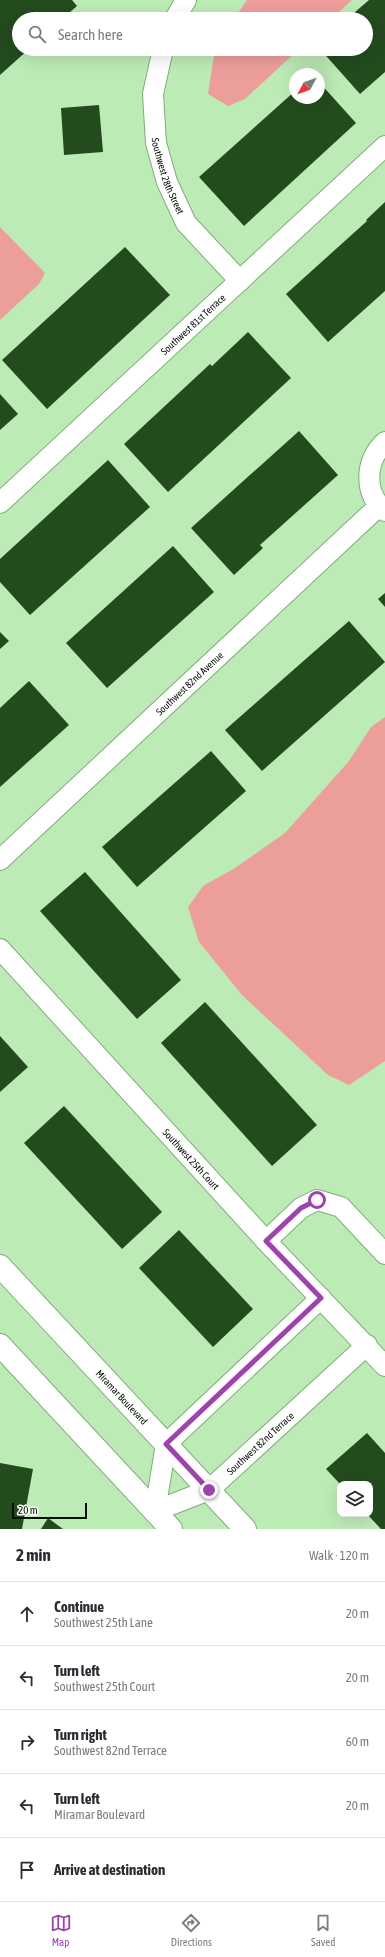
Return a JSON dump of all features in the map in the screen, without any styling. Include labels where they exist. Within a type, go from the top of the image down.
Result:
[{"type":"street","points":[[179,12],[186,0]]},
{"type":"street","name":"Southwest 28th Street","points":[[161,56],[153,94],[156,143],[167,182],[186,222],[240,281]]},
{"type":"street","name":"Southwest 81st Terrace","points":[[0,503],[385,146]]},
{"type":"street","name":"Southwest 82nd Avenue","points":[[0,860],[382,509],[372,493],[368,478],[371,463],[378,449],[385,442]]},
{"type":"street","name":"Southwest 25th Court","points":[[0,950],[266,1241],[367,1345],[385,1366]]},
{"type":"street","points":[[266,1241],[301,1208],[317,1200],[341,1207],[385,1254]]},
{"type":"street","name":"Miramar Boulevard","points":[[0,1266],[245,1529]]},
{"type":"street","points":[[155,1511],[166,1444],[321,1298]]},
{"type":"street","points":[[0,1345],[171,1529]]},
{"type":"street","name":"Southwest 82nd Terrace","points":[[155,1511],[209,1490],[367,1345]]},
{"type":"shaded area","points":[[247,0],[352,0],[339,12],[239,12]]},
{"type":"shaded area","points":[[214,56],[291,56],[245,99],[228,106],[208,94]]},
{"type":"shaded area","points":[[0,227],[45,273],[39,284],[0,320]]},
{"type":"shaded area","points":[[385,717],[385,1061],[349,1085],[328,1075],[242,995],[199,942],[188,907],[203,886],[235,868],[285,833],[349,761],[371,727]]},
{"type":"building","points":[[0,0],[72,0],[77,6],[70,12],[12,12],[12,56],[21,56],[0,75]]},
{"type":"building","points":[[369,0],[385,0],[385,72],[360,94],[326,56],[373,56],[373,12],[355,12]]},
{"type":"building","points":[[325,89],[356,123],[244,226],[199,177],[289,96],[289,104],[325,104]]},
{"type":"building","points":[[99,105],[103,152],[64,155],[61,108]]},
{"type":"building","points":[[385,202],[385,291],[328,342],[286,294],[367,221],[366,220]]},
{"type":"building","points":[[125,247],[170,295],[47,409],[2,360]]},
{"type":"building","points":[[248,332],[291,378],[168,492],[124,444],[210,364],[212,366]]},
{"type":"building","points":[[0,394],[18,414],[0,430]]},
{"type":"building","points":[[299,431],[338,475],[260,545],[263,548],[234,575],[191,528]]},
{"type":"building","points":[[108,460],[150,507],[30,615],[0,582],[0,559]]},
{"type":"building","points":[[173,546],[214,592],[107,688],[66,643]]},
{"type":"building","points":[[385,593],[385,607],[378,599]]},
{"type":"building","points":[[349,621],[385,662],[262,771],[225,730]]},
{"type":"building","points":[[0,632],[9,641],[0,649]]},
{"type":"building","points":[[29,681],[69,725],[0,787],[0,708]]},
{"type":"building","points":[[211,751],[246,791],[137,887],[102,847]]},
{"type":"building","points":[[85,872],[181,980],[137,1019],[40,911]]},
{"type":"building","points":[[205,1002],[317,1125],[272,1166],[161,1043]]},
{"type":"building","points":[[0,1036],[28,1067],[0,1092]]},
{"type":"building","points":[[64,1106],[162,1212],[122,1249],[24,1143]]},
{"type":"building","points":[[179,1230],[253,1309],[213,1347],[139,1268]]},
{"type":"building","points":[[367,1433],[385,1453],[385,1529],[381,1529],[370,1517],[373,1517],[373,1481],[337,1481],[326,1469]]},
{"type":"building","points":[[0,1463],[33,1469],[22,1529],[0,1529]]},
{"type":"building","points":[[48,1518],[63,1529],[41,1529]]},
{"type":"route","points":[[209,1490],[166,1444],[321,1298],[266,1241],[301,1208],[317,1200]]}]
